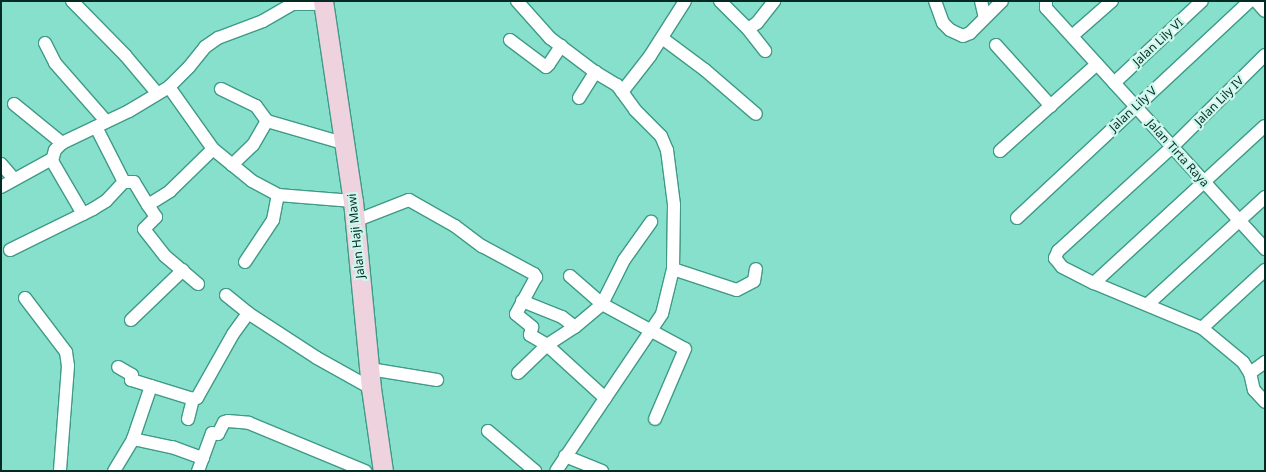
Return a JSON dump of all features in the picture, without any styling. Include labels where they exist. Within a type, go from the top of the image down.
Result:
[{"type":"street","points":[[72,1],[125,55],[156,93]]},
{"type":"street","points":[[517,1],[543,32],[595,72],[611,80],[635,110],[660,136],[667,150],[675,227],[673,269],[664,309],[652,332],[629,361],[564,456],[556,471]]},
{"type":"street","points":[[622,92],[662,38],[685,1]]},
{"type":"street","points":[[720,1],[748,29],[765,51]]},
{"type":"street","points":[[748,29],[757,23],[774,1]]},
{"type":"street","points":[[935,1],[943,23],[956,34],[963,36],[970,33],[1002,1]]},
{"type":"street","points":[[981,1],[985,18]]},
{"type":"street","name":"Jalan Tirta Raya","points":[[1046,1],[1046,8],[1265,249]]},
{"type":"street","points":[[1072,36],[1112,1]]},
{"type":"street","name":"Jalan Lily VI","points":[[1114,83],[1202,1]]},
{"type":"street","name":"Jalan Lily V","points":[[1016,218],[1250,1]]},
{"type":"street","points":[[1256,1],[1265,10]]},
{"type":"street","points":[[1,187],[52,159],[55,150],[62,144],[129,111],[156,93],[169,87],[205,47],[218,38],[268,18],[294,4],[324,2]]},
{"type":"street","name":"Jalan Haji Mawi","points":[[324,2],[343,143],[353,201],[370,379],[383,471]]},
{"type":"street","points":[[662,38],[705,70],[756,114]]},
{"type":"street","points":[[510,40],[546,67],[550,64],[561,46]]},
{"type":"street","points":[[45,42],[55,63],[101,124],[124,182]]},
{"type":"street","points":[[996,45],[1050,106]]},
{"type":"street","name":"Jalan Lily IV","points":[[1094,283],[1058,264],[1055,258],[1056,253],[1172,147],[1265,55]]},
{"type":"street","points":[[1000,151],[1097,64]]},
{"type":"street","points":[[579,98],[595,72]]},
{"type":"street","points":[[169,87],[213,148],[252,181],[278,195],[353,201]]},
{"type":"street","points":[[222,90],[256,106],[268,121],[343,143]]},
{"type":"street","points":[[14,104],[62,144]]},
{"type":"street","points":[[232,165],[253,145],[268,121]]},
{"type":"street","points":[[1265,126],[1094,283],[1202,328],[1237,355],[1250,373],[1254,390],[1265,402]]},
{"type":"street","points":[[148,205],[170,191],[213,148]]},
{"type":"street","points":[[52,159],[83,214]]},
{"type":"street","points":[[1,164],[14,179]]},
{"type":"street","points":[[10,250],[83,214],[106,200],[124,182],[134,182],[156,217],[144,229],[165,256],[198,284]]},
{"type":"street","points":[[245,262],[273,220],[278,195]]},
{"type":"street","points":[[1148,304],[1265,198]]},
{"type":"street","points":[[355,221],[409,200],[416,202],[482,246],[534,274],[536,277],[516,314],[532,327],[530,335],[548,344],[605,398]]},
{"type":"street","points":[[518,374],[548,344],[574,327],[602,304],[627,255],[651,222]]},
{"type":"street","points":[[673,269],[737,290],[754,281],[756,269]]},
{"type":"street","points":[[131,320],[182,270]]},
{"type":"street","points":[[1202,328],[1265,270]]},
{"type":"street","points":[[570,276],[602,304],[686,350],[655,420]]},
{"type":"street","points":[[226,295],[248,313],[317,358],[370,379],[437,380]]},
{"type":"street","points":[[25,298],[66,352],[68,366],[60,471]]},
{"type":"street","points":[[522,301],[562,317],[574,327]]},
{"type":"street","points":[[118,367],[132,375],[132,380],[193,399],[198,398],[233,334],[248,313]]},
{"type":"street","points":[[1250,373],[1265,362]]},
{"type":"street","points":[[114,471],[133,439],[151,386]]},
{"type":"street","points":[[188,419],[193,399]]},
{"type":"street","points":[[198,471],[212,434],[218,434],[224,422],[249,423],[365,471]]},
{"type":"street","points":[[488,431],[535,471]]},
{"type":"street","points":[[133,439],[172,447],[203,458]]},
{"type":"street","points":[[564,456],[602,471]]}]
